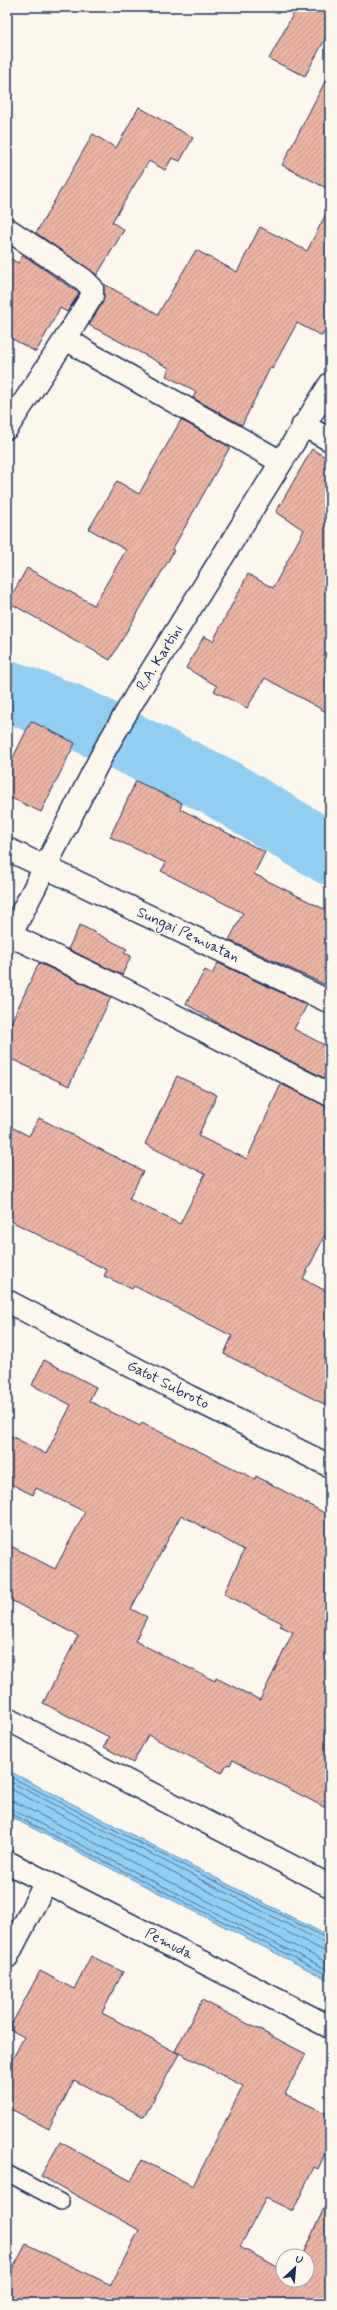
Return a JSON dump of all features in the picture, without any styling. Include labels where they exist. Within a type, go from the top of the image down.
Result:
[{"type":"street","points":[[7,229],[90,284],[92,288],[92,296],[7,428]]},
{"type":"street","points":[[66,338],[281,462]]},
{"type":"street","name":"R.A. Kartini","points":[[9,938],[104,751],[137,694],[330,384]]},
{"type":"street","points":[[304,425],[330,440]]},
{"type":"street","name":"Sungai Pemuatan","points":[[7,849],[330,1002]]},
{"type":"street","points":[[9,938],[127,991],[330,1095]]},
{"type":"street","name":"Gatot Subroto","points":[[7,1301],[183,1393],[330,1466]]},
{"type":"street","points":[[7,1718],[330,1886]]},
{"type":"street","name":"Pemuda","points":[[7,1862],[330,2027]]},
{"type":"street","points":[[7,1957],[46,1882]]},
{"type":"lane","points":[[7,2174],[61,2202]]},
{"type":"water","points":[[7,1770],[330,1937],[330,1981],[7,1815]]},
{"type":"building","points":[[297,7],[330,7],[330,30],[305,76],[269,59]]},
{"type":"building","points":[[330,72],[330,190],[282,165]]},
{"type":"building","points":[[139,107],[193,138],[180,161],[172,158],[165,170],[149,161],[112,222],[124,230],[97,275],[36,233],[93,134],[116,148]]},
{"type":"building","points":[[330,206],[330,321],[322,336],[297,323],[272,369],[270,368],[242,425],[193,398],[196,392],[194,390],[166,376],[169,368],[89,325],[103,302],[104,284],[158,314],[196,250],[237,272],[260,227],[307,251]]},
{"type":"building","points":[[23,255],[79,293],[67,312],[60,308],[36,352],[7,336],[7,257],[18,263]]},
{"type":"building","points":[[181,420],[230,447],[172,550],[174,551],[110,660],[8,602],[27,568],[94,605],[126,550],[89,529],[117,481],[139,494]]},
{"type":"building","points":[[312,449],[330,460],[330,714],[265,678],[247,708],[214,691],[217,686],[186,668],[204,636],[213,641],[248,574],[273,588],[304,530],[276,512]]},
{"type":"building","points":[[31,721],[75,743],[41,812],[7,796],[7,770]]},
{"type":"building","points":[[136,781],[182,803],[180,809],[265,852],[254,874],[330,912],[330,987],[229,940],[243,913],[161,871],[166,863],[110,837]]},
{"type":"building","points":[[80,925],[127,949],[124,953],[131,956],[122,975],[68,949]]},
{"type":"building","points":[[39,963],[111,997],[69,1086],[7,1057],[7,1031]]},
{"type":"building","points":[[218,963],[307,1005],[294,1029],[330,1048],[330,1081],[230,1030],[186,1004],[205,970],[212,974]]},
{"type":"building","points":[[177,1076],[217,1095],[198,1136],[247,1159],[281,1084],[330,1107],[330,1225],[303,1279],[330,1293],[330,1407],[224,1354],[232,1336],[134,1286],[132,1289],[104,1276],[107,1270],[7,1219],[7,1125],[29,1136],[39,1118],[143,1171],[129,1199],[180,1224],[205,1174],[145,1144]]},
{"type":"building","points":[[44,1360],[96,1387],[89,1401],[140,1426],[142,1423],[255,1479],[256,1476],[330,1516],[330,1810],[233,1760],[230,1765],[227,1764],[222,1773],[148,1735],[133,1763],[104,1747],[109,1737],[43,1703],[78,1636],[7,1598],[7,1544],[55,1569],[85,1512],[36,1488],[33,1495],[7,1482],[7,1434],[46,1454],[71,1405],[32,1385]],"holes":[[[181,1515],[244,1550],[224,1594],[282,1623],[280,1626],[293,1632],[260,1700],[216,1678],[215,1681],[135,1641],[147,1617],[131,1609]]]},
{"type":"building","points":[[91,1956],[123,1972],[102,2013],[179,2054],[144,2117],[74,2080],[49,2129],[7,2107],[7,2070],[24,2037],[9,2029],[40,1971],[74,1989]]},
{"type":"building","points":[[202,2000],[306,2054],[285,2094],[330,2115],[330,2142],[318,2169],[314,2167],[293,2211],[266,2198],[240,2247],[275,2266],[275,2288],[315,2288],[315,2248],[306,2248],[330,2195],[330,2303],[23,2303],[7,2295],[7,2280],[26,2244],[111,2285],[139,2230],[41,2176],[60,2142],[131,2181],[142,2160],[193,2186],[243,2086],[175,2051]]},
{"type":"waterway","points":[[7,691],[69,714],[219,787],[330,854]]}]
